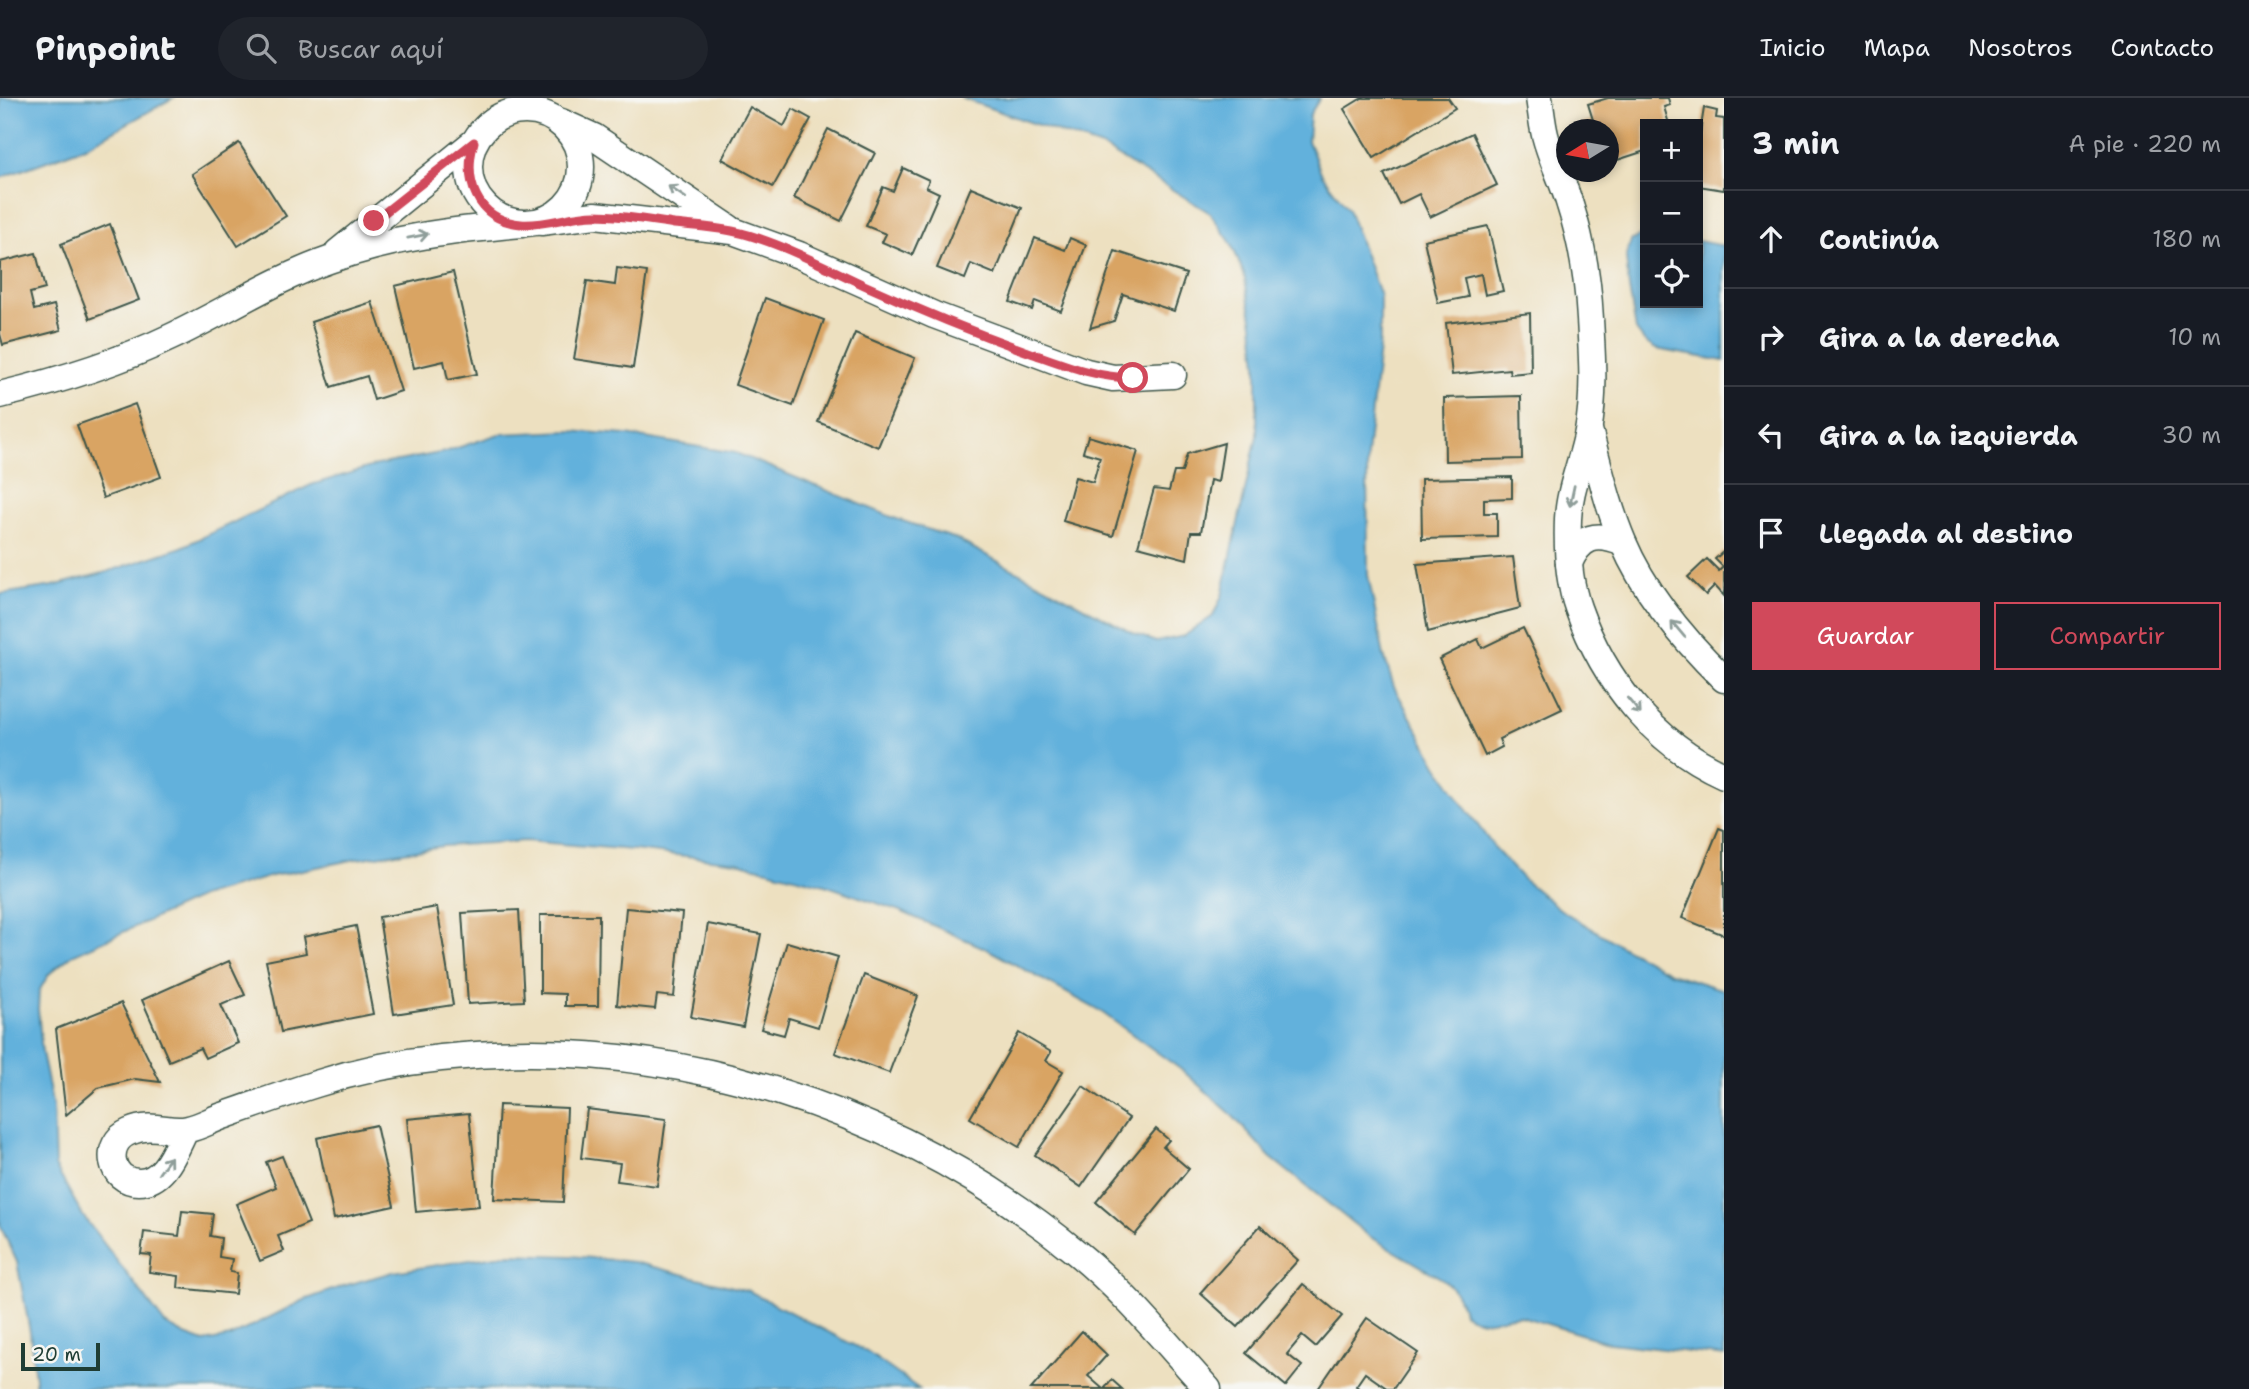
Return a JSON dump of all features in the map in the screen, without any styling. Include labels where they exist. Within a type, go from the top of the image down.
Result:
[{"type":"street","points":[[1521,98],[1545,135]]},
{"type":"street","points":[[1539,98],[1545,135],[1570,204],[1583,256],[1590,318],[1592,380],[1588,429],[1568,515],[1569,563],[1577,607],[1600,654],[1628,699],[1654,729],[1672,744],[1724,775]]},
{"type":"street","points":[[328,260],[474,142],[486,127],[501,116],[519,111],[537,112],[594,138],[733,231]]},
{"type":"street","points":[[474,142],[469,169],[476,196],[488,210],[504,220],[531,223],[558,214],[571,201],[579,184],[582,166],[578,148],[569,131],[555,119]]},
{"type":"street","points":[[0,394],[47,383],[122,358],[171,337],[291,276],[328,260],[386,242],[441,231],[595,215],[733,231],[799,255],[934,315],[1086,372],[1113,378],[1173,375]]},
{"type":"street","points":[[1588,429],[1623,542],[1645,584],[1674,625],[1724,679]]},
{"type":"street","points":[[1569,563],[1581,543],[1593,538],[1606,536],[1623,542]]},
{"type":"street","points":[[186,1130],[315,1084],[368,1070],[436,1058],[536,1051],[643,1060],[693,1068],[758,1085],[867,1122],[975,1181],[1077,1253],[1131,1304],[1208,1389]]},
{"type":"water","points":[[0,98],[173,98],[85,147],[0,178]]},
{"type":"water","points":[[961,98],[1320,98],[1310,114],[1308,141],[1322,175],[1348,209],[1380,296],[1380,339],[1367,455],[1368,575],[1384,656],[1394,687],[1461,802],[1496,850],[1525,881],[1561,910],[1670,973],[1724,990],[1724,1356],[1610,1343],[1521,1316],[1482,1321],[1463,1313],[1456,1295],[1444,1280],[1369,1236],[1270,1157],[1230,1113],[1183,1071],[1100,1011],[987,949],[900,911],[825,885],[737,862],[525,841],[443,846],[272,876],[201,897],[72,955],[49,974],[39,991],[38,1009],[42,1052],[53,1108],[55,1166],[83,1216],[165,1324],[204,1342],[230,1337],[302,1301],[393,1272],[509,1254],[571,1256],[634,1262],[749,1291],[867,1352],[919,1389],[36,1389],[30,1332],[17,1262],[0,1225],[0,594],[53,586],[107,572],[182,547],[311,485],[377,465],[445,452],[499,434],[569,431],[627,435],[736,453],[894,518],[956,539],[1133,633],[1156,642],[1184,636],[1213,616],[1222,596],[1257,436],[1257,365],[1253,324],[1244,274],[1231,243],[1210,213],[1104,148]]},
{"type":"water","points":[[1640,235],[1640,308],[1703,308],[1703,242],[1724,246],[1724,361],[1656,349],[1645,342],[1636,330],[1629,288],[1626,257],[1631,241]]},
{"type":"building","points":[[1362,98],[1448,98],[1455,108],[1374,158],[1344,109]]},
{"type":"building","points":[[1608,98],[1668,98],[1670,105],[1664,107],[1668,119],[1640,119],[1640,153],[1619,159],[1619,119],[1593,119],[1588,104]]},
{"type":"building","points":[[750,107],[784,126],[793,109],[811,119],[773,187],[722,159]]},
{"type":"building","points":[[1704,108],[1717,111],[1716,118],[1724,119],[1724,190],[1703,187]]},
{"type":"building","points":[[828,129],[875,153],[841,221],[794,198]]},
{"type":"building","points":[[1472,133],[1497,185],[1430,217],[1419,194],[1399,204],[1384,174]]},
{"type":"building","points":[[239,143],[286,216],[238,246],[192,174]]},
{"type":"building","points":[[903,168],[929,180],[926,187],[939,193],[912,255],[882,242],[886,234],[866,226],[883,187],[893,191]]},
{"type":"building","points":[[971,187],[1022,208],[995,274],[971,264],[965,279],[937,268]]},
{"type":"building","points":[[110,224],[139,300],[90,319],[61,244]]},
{"type":"building","points":[[1488,226],[1503,291],[1485,295],[1481,274],[1464,278],[1468,297],[1438,303],[1424,240]]},
{"type":"building","points":[[1035,238],[1065,250],[1070,238],[1086,245],[1061,311],[1035,301],[1032,310],[1010,302]]},
{"type":"building","points":[[1115,251],[1186,274],[1174,311],[1123,294],[1114,321],[1090,328]]},
{"type":"building","points":[[36,253],[45,289],[30,293],[34,310],[54,305],[61,330],[3,345],[0,334],[0,262]]},
{"type":"building","points":[[617,268],[647,272],[633,368],[574,359],[587,281],[615,285]]},
{"type":"building","points":[[453,272],[477,374],[448,380],[444,361],[414,368],[395,286]]},
{"type":"building","points":[[765,298],[824,320],[793,406],[735,385]]},
{"type":"building","points":[[372,302],[401,391],[374,400],[367,376],[331,387],[311,322]]},
{"type":"building","points":[[1530,313],[1531,372],[1510,374],[1509,369],[1452,375],[1446,323]]},
{"type":"building","points":[[855,333],[915,358],[878,447],[818,422]]},
{"type":"building","points":[[1521,396],[1522,459],[1445,461],[1444,398]]},
{"type":"building","points":[[135,404],[161,477],[103,498],[77,425]]},
{"type":"building","points":[[1088,436],[1138,451],[1113,536],[1063,521],[1075,477],[1093,482],[1100,457],[1083,452]]},
{"type":"building","points":[[1224,443],[1218,482],[1210,480],[1201,532],[1191,532],[1187,559],[1138,546],[1154,489],[1169,491],[1174,472],[1182,472],[1187,454]]},
{"type":"building","points":[[1512,477],[1512,498],[1484,499],[1484,513],[1497,513],[1497,537],[1422,539],[1421,479]]},
{"type":"building","points":[[1724,551],[1724,596],[1715,586],[1706,595],[1688,577],[1707,559],[1719,571],[1723,567],[1715,559]]},
{"type":"building","points":[[1513,557],[1520,608],[1428,632],[1417,564]]},
{"type":"building","points":[[1523,628],[1562,709],[1499,739],[1502,747],[1485,756],[1439,659],[1478,639],[1482,648]]},
{"type":"building","points":[[1719,828],[1724,830],[1724,935],[1682,918]]},
{"type":"building","points":[[437,907],[453,1005],[394,1014],[379,917]]},
{"type":"building","points":[[626,908],[682,913],[674,997],[657,995],[655,1009],[617,1005]]},
{"type":"building","points":[[519,910],[524,1001],[468,1004],[462,913]]},
{"type":"building","points":[[540,915],[599,915],[598,1006],[565,1006],[565,994],[540,993]]},
{"type":"building","points":[[708,924],[761,934],[743,1027],[691,1017]]},
{"type":"building","points":[[356,926],[373,1014],[281,1032],[266,961],[306,953],[303,937]]},
{"type":"building","points":[[787,942],[838,957],[818,1027],[789,1018],[784,1035],[761,1029]]},
{"type":"building","points":[[229,961],[245,995],[221,1005],[238,1043],[205,1058],[200,1048],[169,1061],[142,1000]]},
{"type":"building","points":[[864,975],[918,996],[889,1073],[835,1053]]},
{"type":"building","points":[[121,1003],[160,1082],[135,1079],[98,1088],[66,1115],[56,1029]]},
{"type":"building","points":[[1019,1033],[1051,1052],[1046,1061],[1063,1071],[1019,1147],[970,1118]]},
{"type":"building","points":[[1083,1086],[1129,1118],[1081,1187],[1035,1155]]},
{"type":"building","points":[[499,1105],[567,1108],[563,1202],[494,1199]]},
{"type":"building","points":[[587,1109],[666,1119],[657,1186],[617,1181],[620,1163],[581,1158]]},
{"type":"building","points":[[469,1113],[479,1206],[416,1212],[407,1119]]},
{"type":"building","points":[[376,1125],[394,1206],[334,1219],[317,1138]]},
{"type":"building","points":[[1156,1129],[1169,1140],[1163,1147],[1189,1169],[1135,1235],[1096,1202]]},
{"type":"building","points":[[282,1156],[309,1223],[278,1236],[284,1251],[260,1261],[236,1204],[276,1187],[266,1162]]},
{"type":"building","points":[[182,1211],[213,1214],[210,1236],[221,1238],[219,1257],[232,1259],[230,1272],[237,1273],[235,1294],[178,1288],[179,1276],[149,1272],[151,1255],[141,1254],[144,1232],[179,1236]]},
{"type":"building","points":[[1260,1226],[1298,1260],[1238,1327],[1200,1293]]},
{"type":"building","points":[[1303,1284],[1342,1316],[1315,1347],[1302,1336],[1287,1354],[1302,1366],[1286,1386],[1246,1353]]},
{"type":"building","points":[[1367,1318],[1418,1353],[1393,1389],[1388,1389],[1365,1373],[1356,1386],[1360,1389],[1318,1389]]},
{"type":"building","points":[[1082,1331],[1107,1355],[1088,1376],[1103,1389],[1031,1389]]},
{"type":"building","points":[[1112,1380],[1122,1389],[1104,1389]]},
{"type":"route","points":[[374,221],[474,142],[469,160],[470,178],[476,196],[488,210],[504,220],[522,224],[595,215],[733,231],[799,255],[1011,346],[1086,372],[1113,378],[1133,378]]}]
